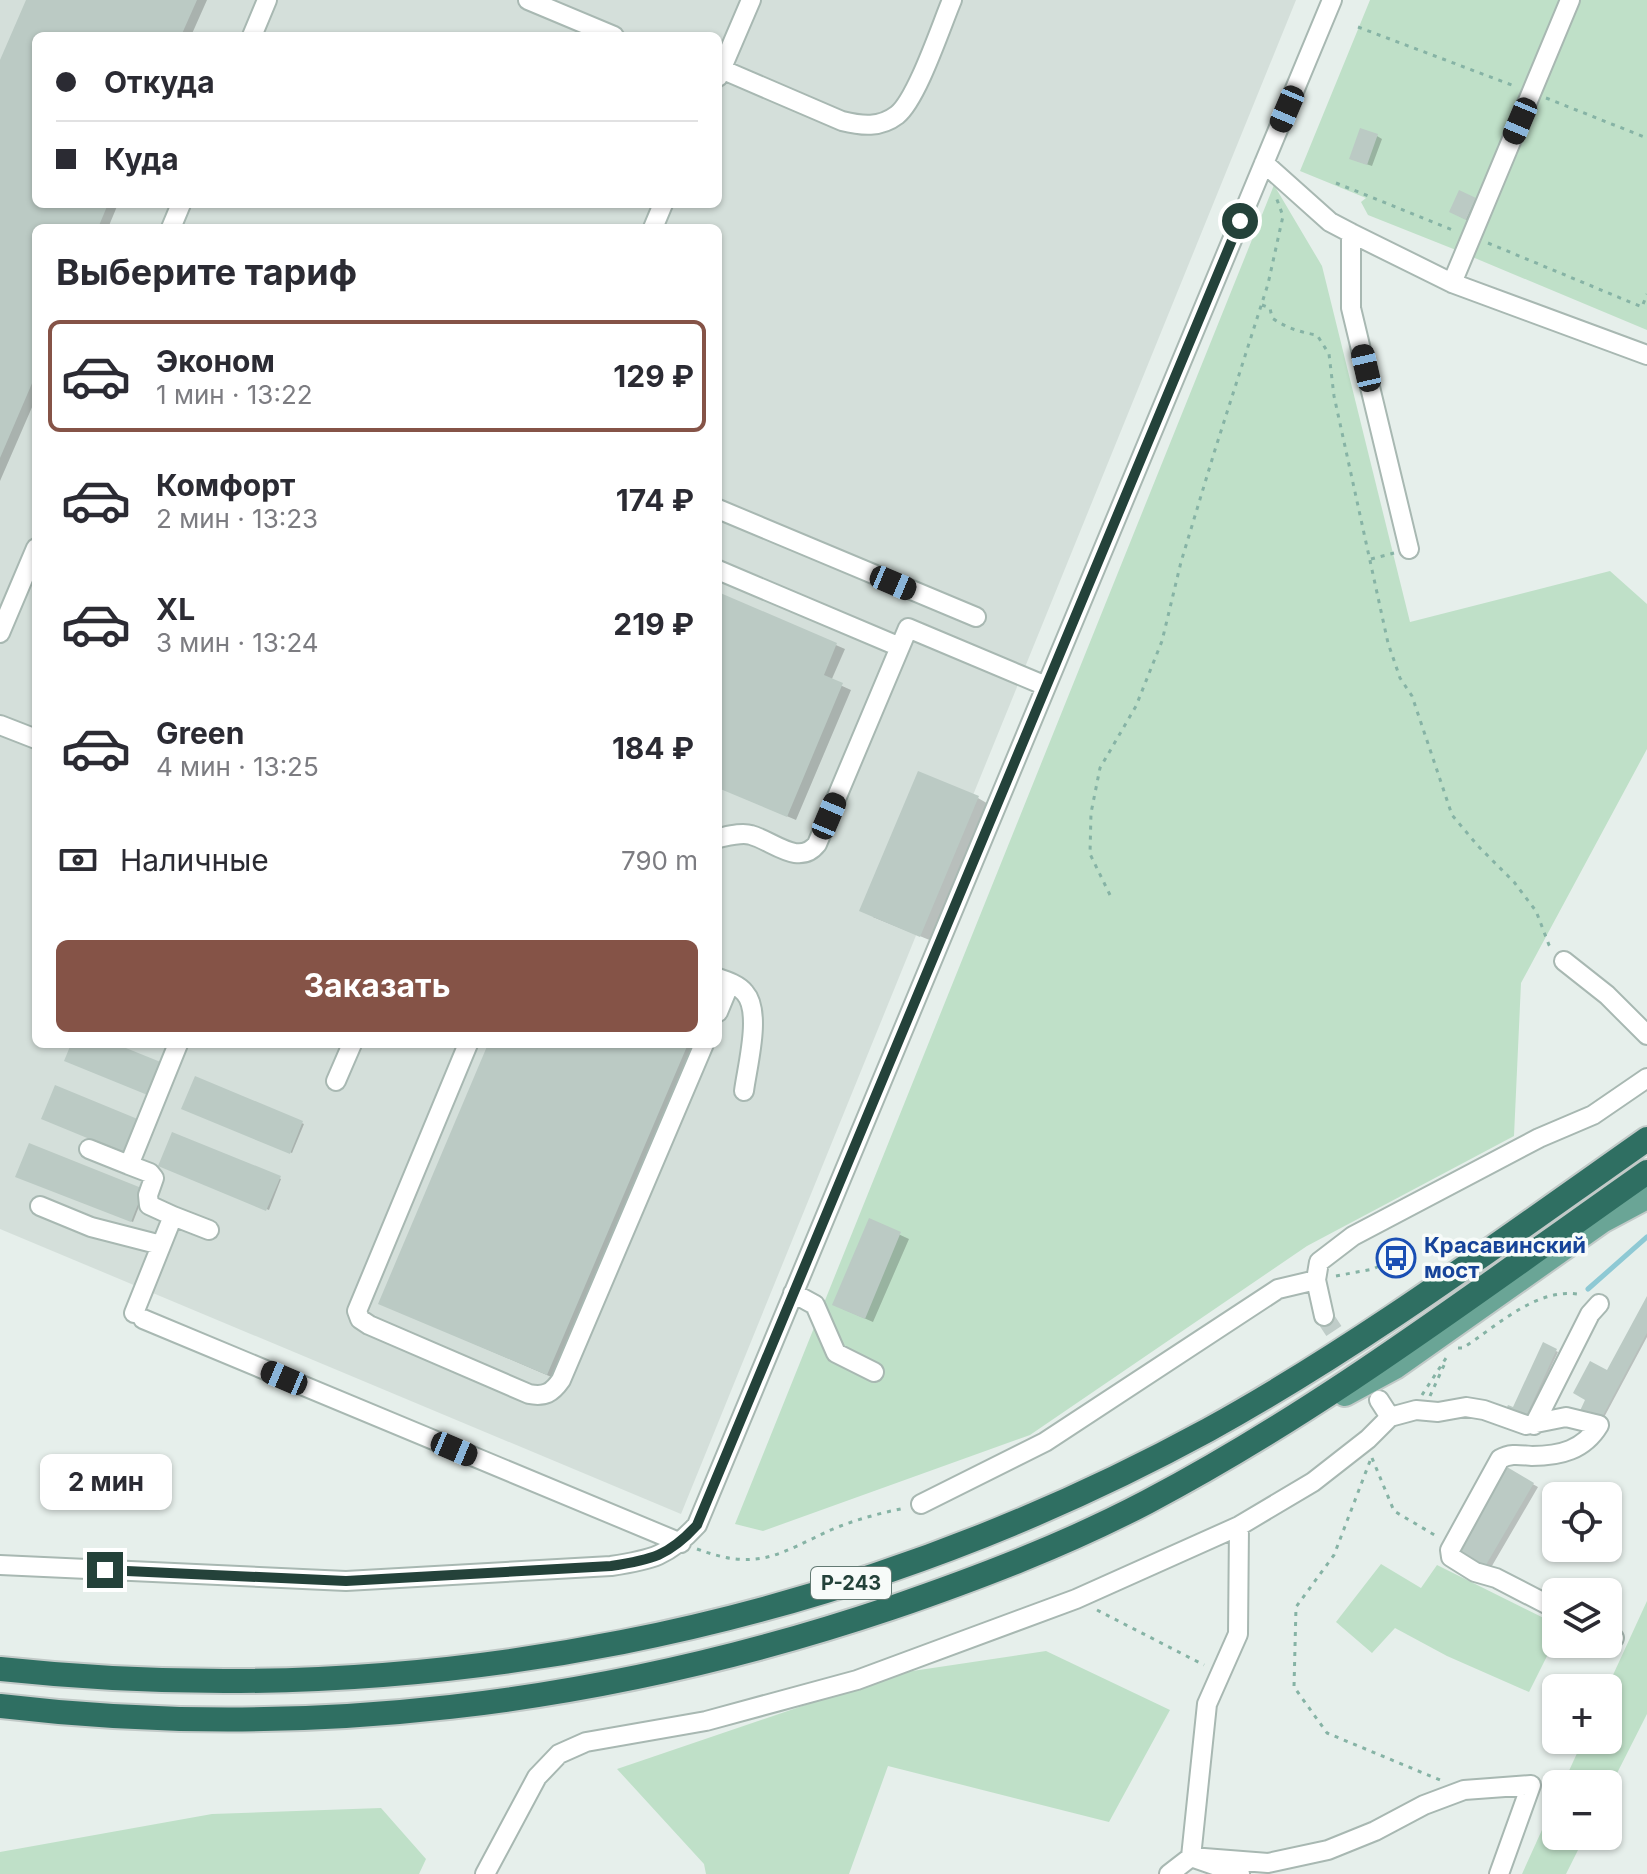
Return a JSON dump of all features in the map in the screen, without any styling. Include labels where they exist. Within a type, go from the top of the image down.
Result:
[{"type":"highway","name":"Р-243","points":[[0,1669],[139,1680],[256,1682],[329,1680],[460,1669],[617,1645],[743,1614],[849,1583],[994,1532],[1065,1502],[1206,1430],[1357,1341],[1647,1139]]},
{"type":"highway","name":"Р-243","points":[[0,1706],[137,1717],[271,1719],[402,1712],[478,1704],[624,1681],[800,1637],[920,1598],[1005,1566],[1079,1535],[1148,1501],[1274,1428],[1398,1346],[1647,1172]]},
{"type":"main road","points":[[1603,1170],[1647,1133]]},
{"type":"main road","points":[[1274,1428],[1351,1392],[1395,1367],[1602,1221],[1647,1197]]},
{"type":"main road","points":[[1522,1278],[1584,1216]]},
{"type":"street","points":[[254,32],[267,0]]},
{"type":"street","points":[[528,0],[604,32]]},
{"type":"street","points":[[722,68],[751,0]]},
{"type":"street","points":[[722,74],[842,121],[863,126],[883,123],[900,113],[913,93],[952,0]]},
{"type":"street","points":[[0,1565],[346,1581],[611,1566],[649,1561],[681,1543],[697,1525],[1332,0]]},
{"type":"street","points":[[1452,283],[1570,0]]},
{"type":"street","points":[[1264,163],[1330,222],[1351,233],[1452,283],[1647,355]]},
{"type":"street","points":[[1351,233],[1351,308],[1409,549]]},
{"type":"street","points":[[722,511],[976,617]]},
{"type":"street","points":[[0,633],[32,557]]},
{"type":"street","points":[[722,572],[900,647]]},
{"type":"street","points":[[722,837],[749,834],[794,853],[802,855],[811,852],[922,595]]},
{"type":"street","points":[[908,628],[1046,686]]},
{"type":"street","points":[[0,725],[32,737]]},
{"type":"street","points":[[1564,961],[1607,995],[1647,1035]]},
{"type":"street","points":[[724,980],[745,992],[752,1006],[753,1025],[744,1091]]},
{"type":"street","points":[[129,1165],[176,1048]]},
{"type":"street","points":[[336,1081],[350,1048]]},
{"type":"street","points":[[466,1048],[357,1311],[360,1319],[369,1325],[529,1394],[541,1396],[553,1392],[561,1380],[702,1048]]},
{"type":"street","points":[[1324,1316],[1316,1280],[1319,1262],[1353,1236],[1539,1138],[1593,1115],[1647,1078]]},
{"type":"street","points":[[89,1149],[150,1173],[154,1178],[147,1201],[149,1205],[209,1230]]},
{"type":"street","points":[[40,1206],[91,1227],[161,1245]]},
{"type":"street","points":[[173,1216],[138,1316],[681,1543]]},
{"type":"street","points":[[921,1504],[1045,1442],[1278,1289],[1316,1280]]},
{"type":"street","points":[[793,1293],[815,1305],[836,1353],[874,1372]]},
{"type":"street","points":[[1534,1425],[1590,1314],[1599,1304]]},
{"type":"street","points":[[1379,1400],[1407,1413],[1475,1407],[1519,1424],[1534,1425],[1566,1417],[1599,1425],[1592,1436],[1577,1448],[1549,1455],[1511,1455],[1500,1459],[1451,1545],[1449,1554],[1455,1561],[1542,1602]]},
{"type":"street","points":[[485,1874],[537,1777],[559,1754],[586,1742],[706,1721],[857,1680],[1076,1599],[1239,1526],[1313,1482],[1407,1413]]},
{"type":"street","points":[[1191,1857],[1207,1704],[1238,1634],[1239,1526]]},
{"type":"street","points":[[1169,1874],[1191,1857],[1268,1863],[1328,1850],[1375,1831],[1424,1805],[1464,1790],[1531,1785],[1499,1874]]},
{"type":"street","points":[[1191,1857],[1240,1874]]},
{"type":"path","points":[[1358,27],[1647,138]]},
{"type":"path","points":[[1336,183],[1642,307],[1647,294]]},
{"type":"path","points":[[1110,895],[1090,854],[1091,813],[1100,768],[1136,706],[1162,641],[1181,562],[1262,305],[1283,216]]},
{"type":"path","points":[[1262,305],[1270,308],[1272,318],[1283,325],[1296,332],[1317,335],[1329,354],[1334,396],[1388,643],[1400,678],[1412,696],[1452,815],[1514,882],[1536,911],[1549,945],[1564,961]]},
{"type":"path","points":[[1371,559],[1409,549]]},
{"type":"path","points":[[1316,1280],[1373,1269],[1396,1258]]},
{"type":"path","points":[[1458,1348],[1463,1348],[1545,1295],[1579,1294],[1599,1304]]},
{"type":"path","points":[[1448,1355],[1420,1398],[1407,1413],[1448,1355]]},
{"type":"path","points":[[1451,1545],[1394,1511],[1371,1457],[1334,1555],[1296,1607],[1294,1687],[1327,1733],[1464,1790]]},
{"type":"path","points":[[681,1543],[720,1558],[744,1561],[772,1558],[844,1525],[921,1504]]},
{"type":"path","points":[[1076,1599],[1220,1673]]},
{"type":"shaded area","points":[[0,0],[1296,0],[681,1514],[0,1229]]},
{"type":"green space","points":[[1370,0],[1647,0],[1647,330],[1470,256],[1462,238],[1456,250],[1368,215],[1361,202],[1366,198],[1300,171]]},
{"type":"green space","points":[[1274,185],[1322,266],[1410,622],[1610,571],[1647,604],[1647,749],[1521,983],[1514,1136],[1307,1246],[1030,1435],[763,1531],[735,1524]]},
{"type":"green space","points":[[1381,1564],[1421,1588],[1437,1565],[1542,1617],[1542,1658],[1546,1658],[1529,1692],[1447,1656],[1395,1628],[1372,1653],[1336,1622]]},
{"type":"green space","points":[[1647,1601],[1647,1714],[1619,1770],[1569,1770],[1577,1754],[1622,1754],[1622,1674],[1613,1674]]},
{"type":"green space","points":[[1046,1651],[1170,1710],[1109,1822],[888,1766],[849,1874],[706,1874],[704,1864],[617,1769],[899,1673]]},
{"type":"green space","points":[[381,1808],[426,1859],[419,1874],[0,1874],[0,1852],[212,1814]]},
{"type":"green space","points":[[1542,1830],[1542,1850],[1578,1850],[1566,1874],[1522,1874]]},
{"type":"building","points":[[26,0],[197,0],[183,32],[32,32],[32,208],[106,208],[100,224],[32,224],[32,383],[0,458],[0,60]]},
{"type":"building","points":[[1360,128],[1378,134],[1367,165],[1349,159]]},
{"type":"building","points":[[1459,190],[1476,198],[1466,220],[1449,212]]},
{"type":"building","points":[[722,594],[837,643],[824,675],[843,683],[787,817],[722,790]]},
{"type":"building","points":[[918,771],[979,796],[920,937],[859,911]]},
{"type":"building","points":[[69,1048],[126,1048],[163,1063],[150,1096],[64,1061]]},
{"type":"building","points":[[486,1048],[686,1048],[547,1375],[378,1304]]},
{"type":"building","points":[[195,1076],[303,1121],[290,1154],[181,1109]]},
{"type":"building","points":[[55,1085],[140,1120],[126,1154],[41,1119]]},
{"type":"building","points":[[172,1132],[281,1176],[266,1211],[158,1166]]},
{"type":"building","points":[[29,1143],[144,1189],[131,1222],[15,1177]]},
{"type":"building","points":[[869,1218],[901,1232],[865,1319],[832,1305]]},
{"type":"building","points":[[1647,1296],[1647,1333],[1599,1423],[1579,1413],[1585,1400],[1573,1393],[1590,1361],[1607,1370]]},
{"type":"building","points":[[1543,1342],[1557,1349],[1523,1423],[1504,1414],[1508,1405],[1513,1407]]},
{"type":"building","points":[[1507,1467],[1534,1483],[1483,1570],[1455,1553]]},
{"type":"waterway","points":[[1588,1289],[1647,1237]]},
{"type":"tunnel","points":[[1324,1316],[1366,1380]]},
{"type":"place","name":"Красавинский мост","points":[[1396,1258]]},
{"type":"route","points":[[105,1570],[346,1581],[611,1566],[649,1561],[681,1543],[697,1525],[1240,221]]}]
